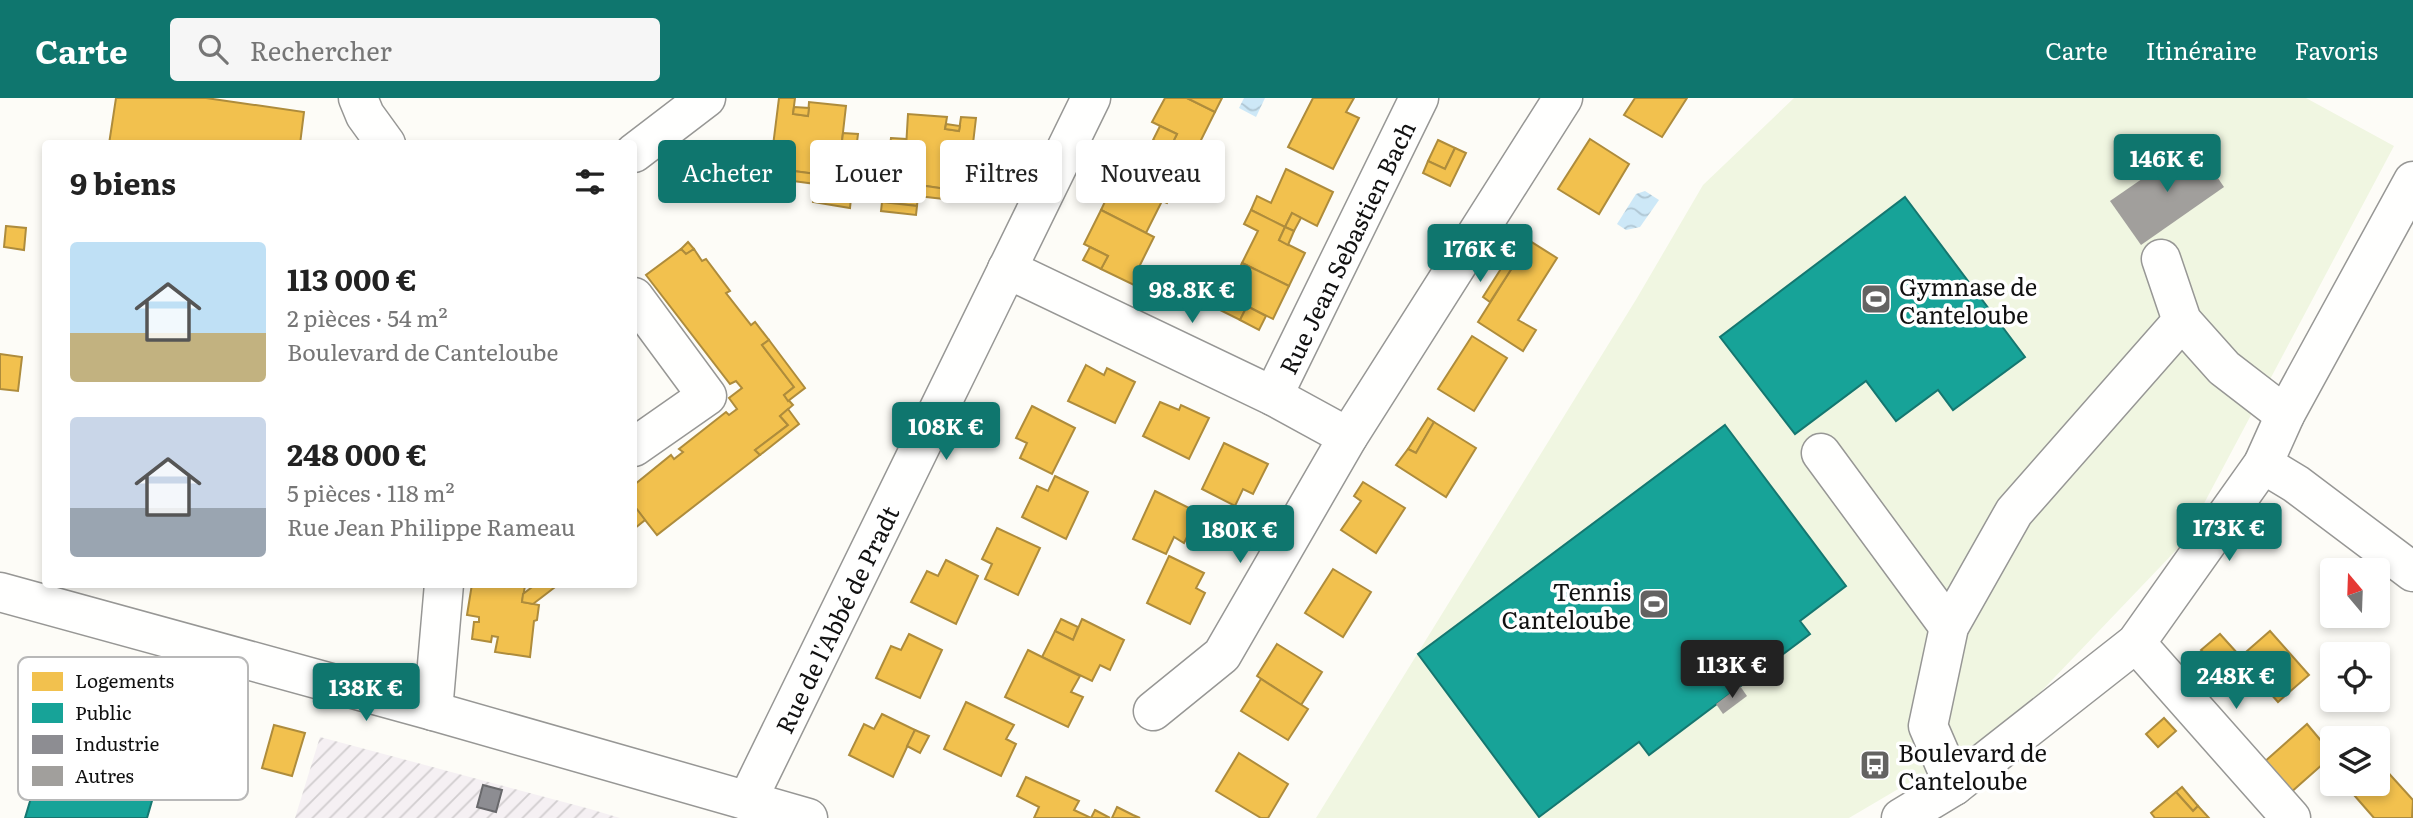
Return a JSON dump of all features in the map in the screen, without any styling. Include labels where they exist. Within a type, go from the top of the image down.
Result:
[{"type":"street","points":[[358,98],[365,114],[383,140]]},
{"type":"street","points":[[637,151],[706,98]]},
{"type":"street","name":"Rue de l'Abbé de Pradt","points":[[747,801],[1091,98]]},
{"type":"street","name":"Rue Jean Sebastien Bach","points":[[1273,396],[1419,98]]},
{"type":"street","points":[[1153,711],[1222,655],[1348,437],[1563,98]]},
{"type":"street","points":[[1901,818],[1954,786],[2136,643],[2263,464],[2285,415],[2413,181]]},
{"type":"street","points":[[2161,259],[2182,321],[2224,368],[2285,415]]},
{"type":"street","name":"Rue Jean Sebastien Bach","points":[[1007,269],[1273,396],[1348,437]]},
{"type":"street","points":[[637,301],[707,396],[637,445]]},
{"type":"street","points":[[1954,786],[1928,726],[1949,627],[2014,512],[2182,321]]},
{"type":"street","points":[[1821,453],[1949,627]]},
{"type":"street","points":[[2263,464],[2296,484],[2413,572]]},
{"type":"street","points":[[433,711],[444,588]]},
{"type":"street","points":[[0,592],[237,657]]},
{"type":"street","points":[[2136,643],[2291,818]]},
{"type":"street","points":[[248,660],[808,818]]},
{"type":"shaded area","points":[[320,737],[590,809],[620,818],[295,818]]},
{"type":"green space","points":[[1794,98],[2306,98],[2394,146],[2183,543],[2012,722],[1849,818],[1316,818],[1637,298],[1703,185]]},
{"type":"water","points":[[1244,98],[1265,98],[1256,117],[1239,108]]},
{"type":"water","points":[[1645,191],[1659,200],[1640,227],[1626,230],[1617,224],[1636,194]]},
{"type":"building: Logements","points":[[116,98],[206,98],[304,112],[300,140],[110,140]]},
{"type":"building: Logements","points":[[779,98],[795,98],[793,114],[808,116],[809,102],[846,106],[842,140],[810,140],[810,173],[796,171],[796,140],[774,140]]},
{"type":"building: Logements","points":[[1165,98],[1187,98],[1215,112],[1201,140],[1174,140],[1177,134],[1152,122]]},
{"type":"building: Logements","points":[[1187,98],[1222,98],[1215,112]]},
{"type":"building: Logements","points":[[1313,98],[1354,98],[1346,112],[1359,118],[1333,169],[1288,147]]},
{"type":"building: Logements","points":[[1635,98],[1687,98],[1662,137],[1624,115]]},
{"type":"building: Logements","points":[[794,107],[809,108],[808,116],[793,114]]},
{"type":"building: Logements","points":[[908,114],[947,117],[945,129],[959,131],[961,117],[976,118],[973,140],[940,140],[940,188],[926,186],[926,140],[906,140]]},
{"type":"building: Logements","points":[[946,124],[960,126],[959,131],[945,129]]},
{"type":"building: Logements","points":[[1160,126],[1177,134],[1174,140],[1153,140]]},
{"type":"building: Logements","points":[[843,133],[858,134],[857,140],[842,140]]},
{"type":"building: Logements","points":[[1590,139],[1629,164],[1599,214],[1558,189]]},
{"type":"building: Logements","points":[[1438,140],[1455,148],[1445,169],[1428,161]]},
{"type":"building: Logements","points":[[1455,148],[1466,153],[1450,186],[1423,173],[1428,161],[1445,169]]},
{"type":"building: Logements","points":[[1286,169],[1333,192],[1317,226],[1292,213],[1285,227],[1251,210],[1257,196],[1271,203]]},
{"type":"building: Logements","points":[[796,171],[810,173],[810,183],[796,181]]},
{"type":"building: Logements","points":[[926,186],[940,188],[940,199],[926,197]]},
{"type":"building: Logements","points":[[819,203],[850,203],[850,208]]},
{"type":"building: Logements","points":[[882,203],[917,206],[916,215],[881,211]]},
{"type":"building: Logements","points":[[891,203],[917,203],[917,206]]},
{"type":"building: Logements","points":[[1104,203],[1161,203],[1146,233],[1101,210]]},
{"type":"building: Logements","points":[[1101,210],[1154,237],[1138,269],[1143,272],[1136,286],[1101,269],[1108,256],[1084,244]]},
{"type":"building: Logements","points":[[1251,210],[1285,227],[1279,240],[1305,253],[1289,286],[1242,263],[1258,231],[1244,224]]},
{"type":"building: Logements","points":[[1292,213],[1301,218],[1294,231],[1285,227]]},
{"type":"building: Logements","points":[[6,226],[26,228],[24,250],[4,247]]},
{"type":"building: Logements","points":[[1285,227],[1294,231],[1288,245],[1279,240]]},
{"type":"building: Logements","points":[[1522,236],[1557,258],[1518,320],[1536,330],[1523,351],[1478,322],[1512,268],[1504,264]]},
{"type":"building: Logements","points":[[688,242],[694,249],[686,254],[681,249]]},
{"type":"building: Logements","points":[[1090,247],[1108,256],[1101,269],[1083,260]]},
{"type":"building: Logements","points":[[681,249],[686,254],[694,249],[702,261],[706,259],[730,291],[726,293],[751,325],[755,322],[769,340],[762,345],[794,387],[784,395],[793,405],[780,416],[788,425],[755,450],[760,455],[657,535],[637,510],[637,483],[671,455],[674,459],[683,452],[679,449],[726,412],[729,415],[737,409],[729,398],[742,388],[736,381],[730,384],[646,275]]},
{"type":"building: Logements","points":[[1242,263],[1289,286],[1273,319],[1247,306],[1240,320],[1214,307],[1221,292],[1227,295]]},
{"type":"building: Logements","points":[[1504,264],[1512,268],[1490,302],[1483,297]]},
{"type":"building: Logements","points":[[1247,306],[1266,316],[1259,330],[1240,320]]},
{"type":"building: Logements","points":[[1472,336],[1507,358],[1474,411],[1438,389]]},
{"type":"building: Logements","points":[[769,340],[805,388],[788,401],[784,395],[794,387],[762,345]]},
{"type":"building: Logements","points":[[0,354],[22,357],[18,391],[0,389]]},
{"type":"building: Logements","points":[[1086,365],[1104,375],[1107,368],[1135,382],[1115,423],[1068,401]]},
{"type":"building: Logements","points":[[1160,402],[1179,410],[1181,405],[1209,418],[1189,459],[1143,436]]},
{"type":"building: Logements","points":[[1032,406],[1075,428],[1052,474],[1020,458],[1027,443],[1016,438]]},
{"type":"building: Logements","points":[[788,409],[799,424],[760,455],[755,450],[788,425],[780,416]]},
{"type":"building: Logements","points":[[1428,418],[1434,422],[1416,453],[1408,449]]},
{"type":"building: Logements","points":[[1434,422],[1476,448],[1446,497],[1396,465],[1408,449],[1416,453]]},
{"type":"building: Logements","points":[[1224,443],[1268,464],[1253,494],[1243,489],[1235,506],[1202,489]]},
{"type":"building: Logements","points":[[1055,476],[1088,492],[1066,539],[1022,517],[1037,486],[1048,491]]},
{"type":"building: Logements","points":[[1363,482],[1405,508],[1376,553],[1341,530],[1361,501],[1354,496]]},
{"type":"building: Logements","points":[[1155,491],[1199,513],[1184,543],[1174,537],[1166,554],[1133,539]]},
{"type":"building: Logements","points":[[637,509],[645,520],[637,527]]},
{"type":"building: Logements","points":[[997,528],[1040,548],[1018,595],[985,579],[992,564],[982,559]]},
{"type":"building: Logements","points":[[1169,556],[1204,573],[1196,588],[1205,593],[1190,624],[1147,603]]},
{"type":"building: Logements","points":[[946,560],[978,576],[956,624],[911,602],[927,571],[938,576]]},
{"type":"building: Logements","points":[[1333,569],[1371,592],[1343,637],[1305,613]]},
{"type":"building: Logements","points":[[471,588],[525,588],[522,602],[539,605],[537,620],[534,621],[530,657],[495,652],[498,637],[492,636],[491,642],[472,639],[474,622],[479,622],[479,617],[467,615]]},
{"type":"building: Logements","points":[[531,588],[554,588],[533,604],[522,602],[523,594]]},
{"type":"building: Logements","points":[[1061,619],[1078,627],[1073,640],[1055,631]]},
{"type":"building: Logements","points":[[1082,619],[1124,640],[1110,670],[1100,665],[1092,681],[1042,657],[1055,631],[1073,640]]},
{"type":"building: Logements","points":[[2270,631],[2309,675],[2278,702],[2239,658]]},
{"type":"building: Logements","points":[[909,634],[942,650],[920,698],[876,678],[891,646],[901,650]]},
{"type":"building: Logements","points":[[2220,634],[2238,654],[2220,670],[2224,673],[2211,684],[2195,665],[2206,655],[2201,650]]},
{"type":"building: Logements","points":[[1277,644],[1322,672],[1301,705],[1257,676]]},
{"type":"building: Logements","points":[[1028,650],[1080,676],[1071,692],[1083,697],[1068,727],[1005,697]]},
{"type":"building: Logements","points":[[1261,679],[1308,709],[1288,740],[1241,711]]},
{"type":"building: Logements","points":[[966,702],[1014,725],[1006,739],[1016,744],[1001,776],[944,749]]},
{"type":"building: Logements","points":[[882,714],[915,730],[893,777],[849,755],[864,724],[874,729]]},
{"type":"building: Logements","points":[[2164,718],[2176,731],[2158,747],[2146,734]]},
{"type":"building: Logements","points":[[2307,724],[2320,740],[2320,767],[2289,794],[2263,763]]},
{"type":"building: Logements","points":[[274,725],[305,733],[292,776],[262,768]]},
{"type":"building: Logements","points":[[915,730],[929,736],[920,753],[907,746]]},
{"type":"building: Logements","points":[[1239,753],[1288,784],[1268,818],[1261,818],[1216,791]]},
{"type":"building: Logements","points":[[2390,775],[2413,800],[2412,818],[2374,818],[2355,796],[2390,796]]},
{"type":"building: Logements","points":[[1026,777],[1079,801],[1074,810],[1091,818],[1034,818],[1039,807],[1017,796]]},
{"type":"building: Logements","points":[[2182,787],[2198,806],[2193,811],[2176,792]]},
{"type":"building: Logements","points":[[2176,792],[2193,811],[2198,806],[2209,818],[2155,818],[2151,813]]},
{"type":"building: Logements","points":[[1117,807],[1133,815],[1140,818],[1112,818]]},
{"type":"building: Logements","points":[[1095,810],[1110,818],[1091,818]]},
{"type":"building: Public","name":"Gymnase de Canteloube","points":[[1905,197],[2025,357],[1953,410],[1938,390],[1896,421],[1866,381],[1795,434],[1720,337]]},
{"type":"building: Public","name":"Tennis Canteloube","points":[[1725,425],[1846,586],[1800,621],[1810,634],[1649,755],[1639,742],[1539,817],[1418,654]]},
{"type":"building: Public","points":[[30,800],[152,800],[147,818],[25,818]]},
{"type":"building: Industrie","points":[[483,785],[502,790],[496,812],[477,807]]},
{"type":"building: Autres","points":[[2194,143],[2224,187],[2141,245],[2110,201]]},
{"type":"building: Autres","points":[[1740,686],[1747,696],[1723,714],[1716,704]]},
{"type":"place","name":"Gymnase de Canteloube","points":[[1876,299]]},
{"type":"place","name":"Tennis Canteloube","points":[[1654,604]]},
{"type":"place","name":"Boulevard de Canteloube","points":[[1875,765]]}]
